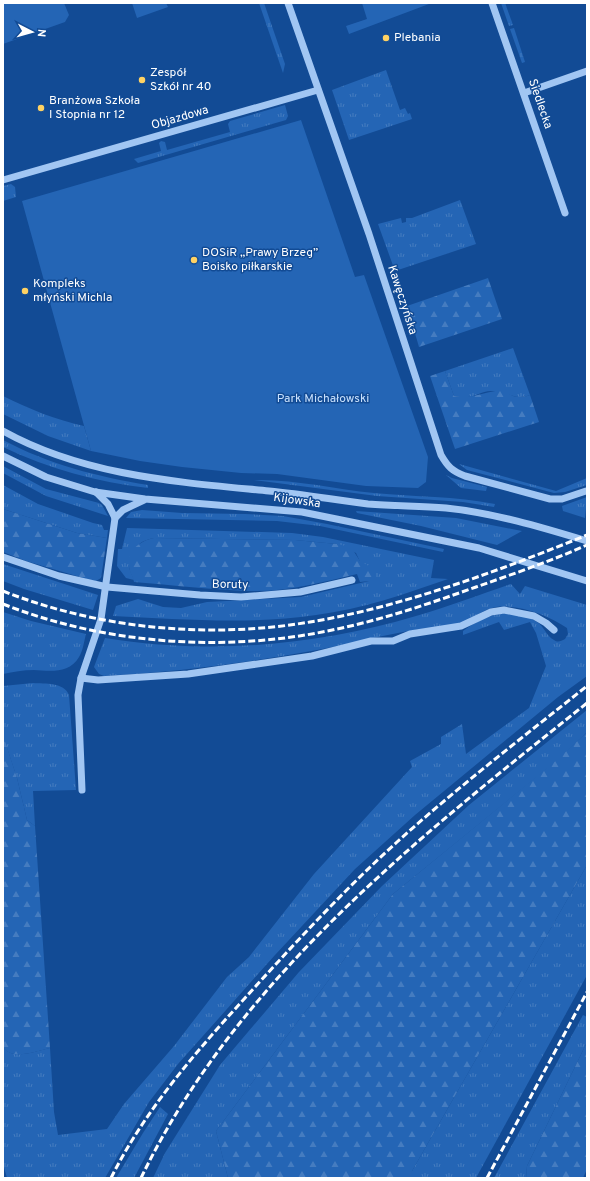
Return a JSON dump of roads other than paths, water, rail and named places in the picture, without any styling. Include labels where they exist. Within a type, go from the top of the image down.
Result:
[{"type":"street","name":"Kawęczyńska","points":[[288,3],[366,228],[441,455],[447,466],[453,471],[465,476],[550,499],[562,499],[586,491]]},
{"type":"street","name":"Siedlecka","points":[[492,3],[565,213]]},
{"type":"street","points":[[524,93],[587,71]]},
{"type":"street","name":"Objazdowa","points":[[3,180],[318,90]]},
{"type":"street","name":"Kijowska","points":[[3,431],[56,455],[95,467],[130,475],[298,494],[369,504],[454,509],[515,521],[587,541]]},
{"type":"street","name":"Kijowska","points":[[3,456],[46,477],[95,492],[144,500],[265,508],[322,515],[479,548],[587,581]]},
{"type":"street","points":[[82,790],[77,709],[81,678],[101,619],[107,587],[115,518],[108,504],[95,492]]},
{"type":"street","points":[[115,518],[123,510],[144,500]]},
{"type":"street","name":"Boruty","points":[[3,557],[59,576],[107,587],[241,597],[300,592],[352,580]]},
{"type":"street","points":[[81,678],[98,680],[188,674],[312,656],[371,641],[394,641],[410,634],[461,626],[491,612],[504,610],[534,616],[554,630]]},
{"type":"railway","points":[[3,591],[40,604],[77,614],[116,622],[194,630],[233,630],[272,627],[310,622],[345,615],[415,597],[486,574],[587,535]]},
{"type":"railway","points":[[3,604],[43,618],[84,629],[126,636],[168,641],[253,641],[337,629],[390,616],[518,572],[587,545]]},
{"type":"railway","points":[[111,1178],[139,1129],[172,1083],[226,1019],[319,918],[357,879],[443,802],[587,686]]},
{"type":"railway","points":[[141,1178],[181,1106],[228,1039],[280,976],[337,916],[397,860],[460,806],[587,703]]},
{"type":"railway","points":[[487,1178],[587,992]]},
{"type":"place","name":"Plebania","points":[[386,38]]},
{"type":"place","name":"Zespół Szkół nr 40","points":[[142,80]]},
{"type":"place","name":"Branżowa Szkoła I Stopnia nr 12","points":[[41,108]]},
{"type":"place","name":"DOSiR „Prawy Brzeg” Boisko piłkarskie","points":[[194,260]]},
{"type":"place","name":"Kompleks młyński Michla","points":[[25,291]]},
{"type":"park label","name":"Park Michałowski","points":[[323,399]]}]
